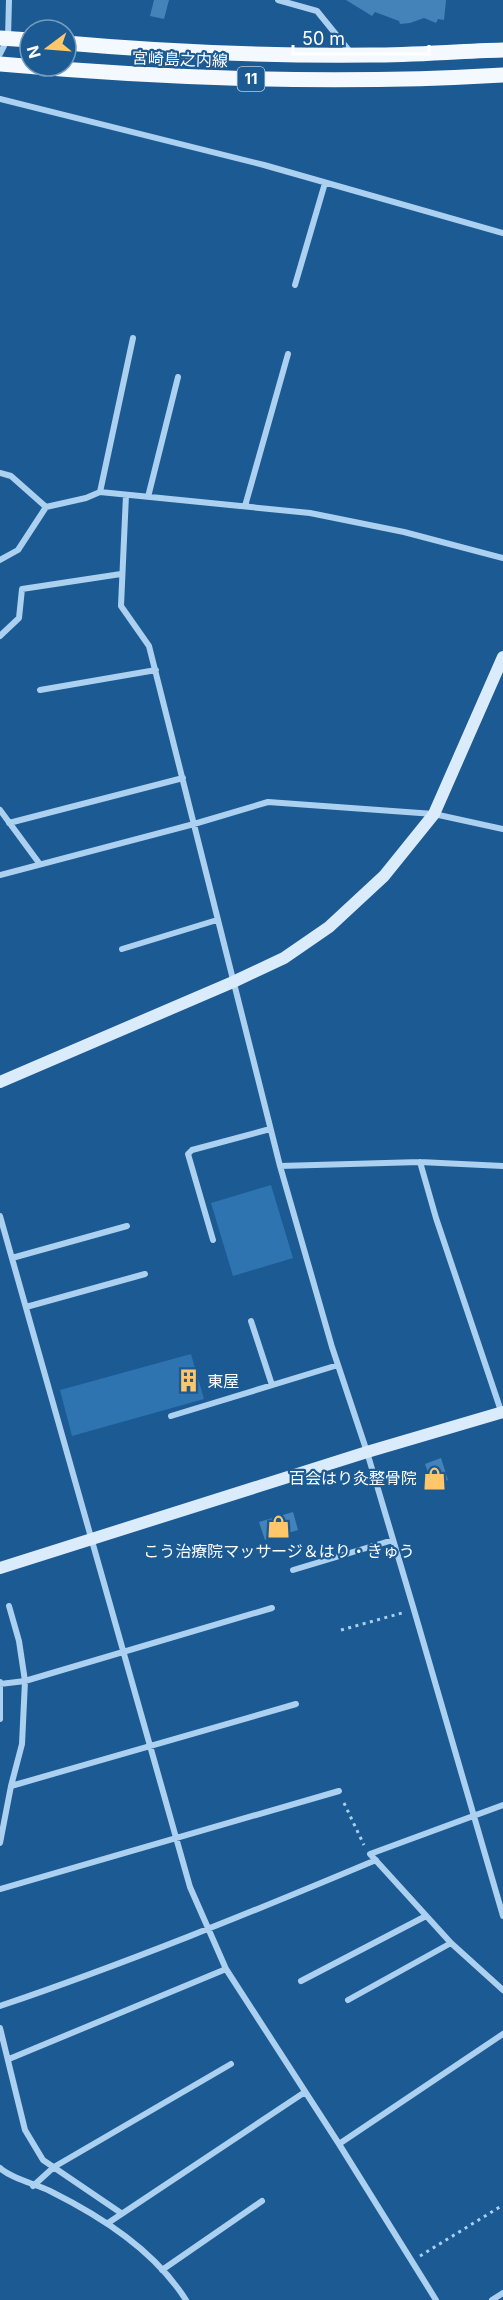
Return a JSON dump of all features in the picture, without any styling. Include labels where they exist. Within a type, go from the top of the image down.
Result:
[{"type":"main road","name":"宮崎島之内線","points":[[78,44],[191,51],[352,55],[503,50]]},
{"type":"main road","name":"宮崎島之内線","points":[[0,64],[123,75],[262,80],[446,79],[503,75]]},
{"type":"street","points":[[0,54],[9,0]]},
{"type":"street","points":[[278,0],[317,10],[352,55]]},
{"type":"street","points":[[0,99],[325,183],[503,233]]},
{"type":"street","points":[[295,285],[325,183]]},
{"type":"street","points":[[100,492],[133,338]]},
{"type":"street","points":[[245,506],[288,354]]},
{"type":"street","points":[[148,497],[178,377]]},
{"type":"street","points":[[0,473],[10,476],[46,507]]},
{"type":"street","points":[[0,560],[18,550],[46,507],[86,498],[100,492],[310,513],[404,532],[503,558]]},
{"type":"street","points":[[126,495],[121,606],[149,646],[156,670],[280,1166],[338,1365],[367,1452],[414,1610],[503,1916]]},
{"type":"street","points":[[0,636],[19,618],[22,590],[121,574]]},
{"type":"street","points":[[0,1082],[284,958],[329,927],[384,876],[434,814],[503,657]]},
{"type":"street","points":[[40,690],[156,670]]},
{"type":"street","points":[[9,823],[183,778]]},
{"type":"street","points":[[0,875],[268,802],[434,814],[503,829]]},
{"type":"street","points":[[0,810],[39,863]]},
{"type":"street","points":[[122,949],[217,920]]},
{"type":"street","points":[[213,1240],[189,1154],[192,1150],[270,1129]]},
{"type":"street","points":[[280,1166],[420,1162],[503,1166]]},
{"type":"street","points":[[0,1568],[367,1452],[502,1414],[436,1218],[420,1162]]},
{"type":"street","points":[[0,1216],[190,1887],[226,1969],[436,2300]]},
{"type":"street","points":[[12,1258],[128,1226]]},
{"type":"street","points":[[26,1307],[145,1274]]},
{"type":"street","points":[[251,1322],[272,1385]]},
{"type":"street","points":[[171,1416],[338,1365]]},
{"type":"street","points":[[292,1570],[393,1540]]},
{"type":"street","points":[[0,1843],[22,1744],[25,1681],[19,1641],[9,1606]]},
{"type":"street","points":[[0,1719],[0,1683],[25,1681],[272,1608]]},
{"type":"street","points":[[11,1786],[296,1704]]},
{"type":"street","points":[[0,1889],[339,1791]]},
{"type":"street","points":[[503,1805],[370,1854],[451,1943],[503,1990]]},
{"type":"street","points":[[0,2006],[294,1895],[375,1860]]},
{"type":"street","points":[[301,1981],[426,1916]]},
{"type":"street","points":[[348,2000],[451,1943]]},
{"type":"street","points":[[9,2059],[226,1969]]},
{"type":"street","points":[[0,2028],[25,2130],[44,2160],[121,2213]]},
{"type":"street","points":[[339,2144],[503,2034]]},
{"type":"street","points":[[33,2186],[54,2167],[231,2064]]},
{"type":"street","points":[[108,2223],[305,2092]]},
{"type":"street","points":[[1,2170],[33,2186],[46,2189],[108,2223],[162,2270],[186,2300]]},
{"type":"street","points":[[162,2270],[262,2200]]},
{"type":"street","points":[[492,2300],[503,2293]]},
{"type":"path","points":[[341,1630],[414,1610]]},
{"type":"path","points":[[339,1791],[363,1845],[370,1854]]},
{"type":"path","points":[[412,2261],[503,2205]]},
{"type":"shaded area","points":[[271,1185],[293,1258],[233,1276],[211,1203]]},
{"type":"shaded area","points":[[191,1354],[204,1399],[72,1436],[60,1390]]},
{"type":"building","points":[[154,0],[169,0],[164,19],[150,16]]},
{"type":"building","points":[[346,0],[446,0],[444,20],[438,19],[436,23],[424,18],[400,24],[399,21],[375,12],[372,16]]},
{"type":"building","name":"百会はり灸整骨院","points":[[441,1458],[448,1480],[433,1486],[425,1464]]},
{"type":"building","name":"こう治療院マッサージ＆はり・きゅう","points":[[293,1512],[298,1530],[265,1540],[259,1522]]},
{"type":"place","name":"東屋","points":[[189,1381]]},
{"type":"place","name":"百会はり灸整骨院","points":[[435,1478]]},
{"type":"place","name":"こう治療院マッサージ＆はり・きゅう","points":[[279,1526]]}]
